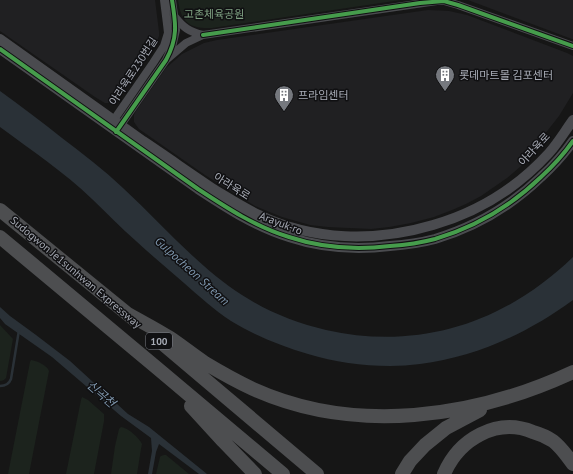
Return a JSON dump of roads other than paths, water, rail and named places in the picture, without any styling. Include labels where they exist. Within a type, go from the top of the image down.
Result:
[{"type":"highway","name":"Sudogwon Je1sunhwan Expressway","points":[[0,210],[128,314],[317,474]]},
{"type":"highway","name":"Sudogwon Je1sunhwan Expressway","points":[[0,237],[283,474]]},
{"type":"highway","points":[[128,314],[170,338],[227,376],[253,389],[283,400],[313,408],[346,414],[415,416],[460,409],[509,396],[573,372]]},
{"type":"highway","points":[[157,368],[254,474]]},
{"type":"highway","points":[[402,474],[410,462],[425,446],[446,428],[509,396]]},
{"type":"highway","points":[[444,474],[447,465],[455,454],[468,441],[497,428],[525,428],[541,434],[552,441],[564,452],[573,464]]},
{"type":"street","name":"아라육로230번길","points":[[115,126],[164,46],[168,33],[168,24],[164,0]]},
{"type":"street","points":[[166,60],[172,47],[176,30],[172,0]]},
{"type":"street","points":[[115,126],[166,60],[186,43],[203,35],[420,3],[444,1],[458,4],[573,46]]},
{"type":"street","points":[[175,17],[181,25],[192,32],[203,35]]},
{"type":"street","name":"아라육로","points":[[0,39],[115,126],[236,203],[259,216],[282,225],[314,233],[345,237],[371,236],[427,227],[457,217],[502,194],[513,186],[534,168],[549,152],[573,120]]},
{"type":"street","name":"Arayuk-ro","points":[[0,49],[115,126],[198,189],[228,208],[266,229],[300,240],[330,247],[355,249],[418,243],[449,234],[479,221],[510,203],[536,183],[567,150],[573,141]]},
{"type":"water","name":"Gulpocheon Stream","points":[[0,91],[86,156],[137,202],[195,258],[226,284],[262,307],[293,320],[326,330],[361,336],[394,337],[427,334],[459,326],[489,315],[519,299],[547,280],[573,257],[573,300],[538,323],[501,342],[461,356],[420,364],[390,366],[348,363],[308,354],[268,340],[231,321],[201,298],[148,252],[70,180],[0,127]]},
{"type":"water","name":"신곡천","points":[[0,307],[70,361],[128,414],[149,427],[207,474],[199,474],[159,444],[152,474],[148,474],[152,451],[151,438],[121,416],[52,357],[5,324],[0,318]]},
{"type":"waterway","points":[[0,386],[4,386],[11,379],[19,330]]},
{"type":"place","name":"롯데마트몰 김포센터","points":[[445,92]]},
{"type":"place","name":"프라임센터","points":[[284,112]]},
{"type":"park label","name":"고촌체육공원","points":[[214,14]]}]
